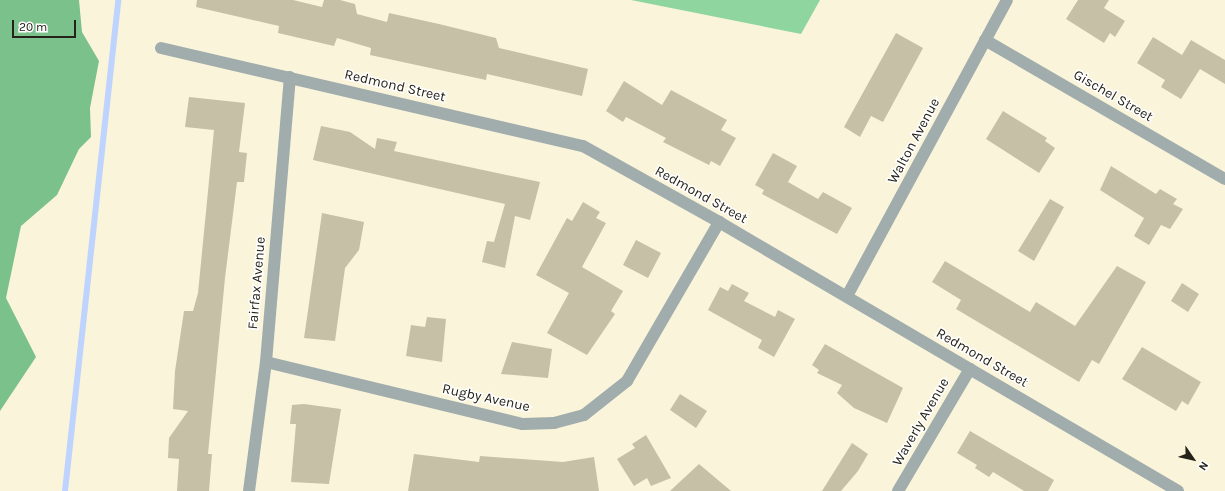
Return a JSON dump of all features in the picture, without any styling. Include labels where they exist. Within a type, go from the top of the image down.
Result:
[{"type":"street","name":"Walton Avenue","points":[[847,296],[1007,0]]},
{"type":"street","name":"Gischel Street","points":[[986,40],[1225,178]]},
{"type":"street","name":"Redmond Street","points":[[161,48],[583,146],[720,222],[1178,491]]},
{"type":"street","name":"Fairfax Avenue","points":[[249,491],[266,362],[290,77]]},
{"type":"street","name":"Rugby Avenue","points":[[266,362],[523,424],[554,423],[584,415],[627,381],[720,222]]},
{"type":"street","name":"Waverly Avenue","points":[[898,491],[970,369]]},
{"type":"green space","points":[[0,0],[79,0],[82,32],[99,61],[90,108],[91,137],[79,149],[57,195],[21,226],[6,298],[36,357],[0,411]]},
{"type":"green space","points":[[631,0],[820,0],[801,34]]},
{"type":"building","points":[[197,0],[293,0],[322,7],[324,0],[340,0],[355,4],[357,14],[387,22],[389,13],[439,24],[496,38],[499,48],[588,69],[582,96],[487,74],[486,80],[370,55],[371,48],[337,38],[334,46],[278,33],[279,26],[196,7]]},
{"type":"building","points":[[1078,0],[1109,0],[1104,8],[1125,21],[1115,37],[1110,33],[1104,43],[1066,19]]},
{"type":"building","points":[[896,33],[923,48],[883,122],[871,116],[860,137],[844,127]]},
{"type":"building","points":[[1153,37],[1182,55],[1191,40],[1225,60],[1225,84],[1200,69],[1181,99],[1161,87],[1165,80],[1137,63]]},
{"type":"building","points":[[624,81],[662,105],[671,90],[727,120],[721,130],[736,138],[720,166],[711,161],[709,165],[663,142],[666,138],[626,117],[623,122],[606,111]]},
{"type":"building","points":[[189,97],[245,103],[239,152],[247,153],[244,182],[237,182],[225,278],[208,454],[212,454],[209,491],[177,491],[179,459],[168,458],[169,438],[188,411],[173,409],[175,371],[184,311],[193,311],[198,293],[214,130],[185,127]]},
{"type":"building","points":[[1003,111],[1047,138],[1045,141],[1055,148],[1039,173],[986,139]]},
{"type":"building","points":[[321,126],[350,132],[375,149],[377,138],[397,142],[394,151],[540,182],[530,220],[515,216],[505,268],[482,262],[487,241],[494,242],[505,204],[313,160]]},
{"type":"building","points":[[773,153],[797,166],[788,182],[818,199],[823,192],[852,208],[837,234],[762,194],[764,190],[755,185]]},
{"type":"building","points":[[1111,166],[1156,194],[1160,189],[1177,199],[1173,204],[1183,209],[1170,229],[1161,225],[1149,245],[1134,236],[1144,218],[1100,190]]},
{"type":"building","points":[[1050,199],[1064,207],[1034,261],[1018,251]]},
{"type":"building","points":[[583,202],[600,212],[596,218],[606,223],[582,267],[623,291],[611,311],[615,314],[587,355],[547,333],[569,293],[536,275],[567,218],[572,221]]},
{"type":"building","points":[[322,213],[364,222],[359,250],[345,268],[335,341],[304,338]]},
{"type":"building","points":[[636,240],[661,253],[648,278],[623,265]]},
{"type":"building","points":[[945,261],[1030,312],[1036,302],[1075,326],[1117,266],[1146,282],[1099,364],[1092,360],[1079,382],[956,309],[961,300],[932,282]]},
{"type":"building","points":[[1182,283],[1199,294],[1188,312],[1171,301]]},
{"type":"building","points":[[732,284],[749,293],[744,301],[775,317],[778,310],[795,319],[774,357],[758,348],[762,340],[708,310],[720,287],[728,291]]},
{"type":"building","points":[[427,317],[446,319],[442,362],[406,356],[411,325],[425,327]]},
{"type":"building","points":[[512,342],[552,349],[548,378],[501,374]]},
{"type":"building","points":[[825,344],[903,388],[887,423],[854,408],[837,393],[842,385],[817,373],[819,370],[812,365]]},
{"type":"building","points":[[1142,347],[1201,382],[1188,405],[1182,401],[1176,411],[1122,379]]},
{"type":"building","points":[[680,394],[707,411],[696,428],[670,410]]},
{"type":"building","points":[[304,404],[341,409],[329,484],[291,482],[296,424],[290,424],[292,405]]},
{"type":"building","points":[[970,431],[1054,480],[1048,491],[1024,491],[993,472],[989,477],[975,468],[977,465],[957,453]]},
{"type":"building","points":[[646,435],[671,478],[651,486],[647,478],[634,486],[617,459],[635,448],[632,444]]},
{"type":"building","points":[[852,443],[868,454],[858,471],[841,491],[822,491]]},
{"type":"building","points":[[414,454],[479,462],[480,456],[563,462],[594,457],[599,491],[408,491]]},
{"type":"building","points":[[699,464],[731,491],[670,491]]},
{"type":"waterway","points":[[65,491],[118,0]]}]
